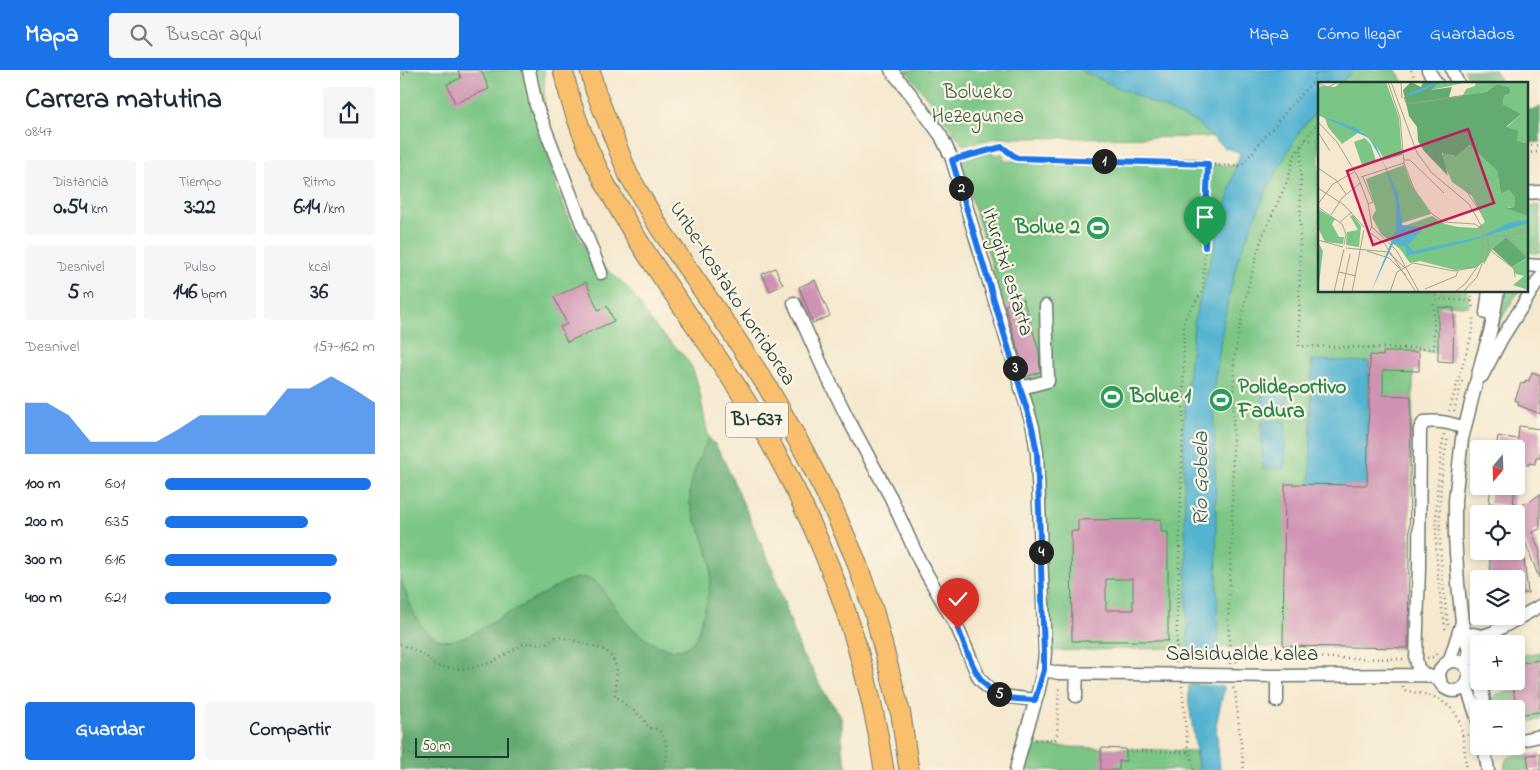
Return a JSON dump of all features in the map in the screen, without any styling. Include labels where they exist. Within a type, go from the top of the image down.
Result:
[{"type":"highway","name":"BI-637","points":[[564,70],[569,97],[586,142],[635,238],[746,403],[784,467],[808,516],[827,559],[852,629],[869,692],[884,770]]},
{"type":"highway","name":"Uribe-Kostako korridorea","points":[[590,70],[595,90],[628,174],[660,227],[767,386],[805,453],[832,506],[874,612],[901,715],[909,770]]},
{"type":"street","points":[[529,70],[536,106],[601,274]]},
{"type":"street","name":"Iturgitxi estarta","points":[[891,70],[941,136],[952,160],[1021,388],[1037,453],[1044,670],[1016,770]]},
{"type":"street","points":[[1428,70],[1436,82]]},
{"type":"street","points":[[1452,70],[1457,82]]},
{"type":"street","points":[[1473,394],[1502,338],[1540,278]]},
{"type":"street","points":[[1473,394],[1473,368],[1484,330],[1489,292]]},
{"type":"street","points":[[1464,664],[1469,656],[1458,583],[1455,500],[1465,428],[1498,292]]},
{"type":"street","points":[[794,303],[823,368],[891,498],[920,562],[958,629],[979,678],[989,689],[1002,696],[1035,700]]},
{"type":"street","points":[[1021,388],[1048,381],[1046,306]]},
{"type":"street","points":[[1425,675],[1418,668],[1416,659],[1420,429],[1424,422],[1435,420],[1465,428]]},
{"type":"street","points":[[1462,617],[1469,619],[1473,634],[1482,636],[1492,633],[1540,606]]},
{"type":"street","points":[[1449,662],[1462,617]]},
{"type":"street","points":[[1470,700],[1466,685],[1469,672],[1464,664],[1449,662],[1440,671],[1440,679],[1444,687],[1470,704]]},
{"type":"street","name":"Salsidualde kalea","points":[[1044,670],[1076,673],[1179,673],[1231,681],[1277,676],[1425,675],[1440,679]]},
{"type":"street","points":[[1076,673],[1076,696]]},
{"type":"street","points":[[1277,676],[1277,701]]},
{"type":"street","points":[[1453,691],[1466,685]]},
{"type":"street","points":[[1525,739],[1540,736]]},
{"type":"street","points":[[1486,755],[1488,770]]},
{"type":"path","points":[[400,78],[409,70]]},
{"type":"path","points":[[952,160],[1002,147],[1017,158],[1241,166],[1314,81],[1316,70]]},
{"type":"path","points":[[1411,70],[1417,82]]},
{"type":"path","points":[[1237,662],[1230,656],[1228,620],[1232,532],[1234,358],[1248,287],[1261,240],[1288,179],[1294,156],[1318,122]]},
{"type":"path","points":[[1305,140],[1318,140]]},
{"type":"path","points":[[1302,145],[1299,346],[1434,349],[1434,304],[1438,299]]},
{"type":"path","points":[[1194,770],[1192,757],[1188,752],[1179,673],[1184,323],[1186,313],[1203,292],[1208,164]]},
{"type":"path","points":[[1435,292],[1438,299]]},
{"type":"path","points":[[1438,299],[1472,301]]},
{"type":"path","points":[[1437,567],[1446,632],[1444,640]]},
{"type":"path","points":[[400,644],[426,656],[434,665],[455,669],[471,668],[493,662],[525,643],[545,644],[556,637],[570,638],[605,650],[613,658],[617,671],[615,695],[620,701],[646,720],[648,727],[656,729],[664,737],[667,756],[662,770]]},
{"type":"path","points":[[1230,656],[1416,659],[1434,657],[1442,645]]},
{"type":"path","points":[[1032,740],[1052,740],[1057,736],[1059,678]]},
{"type":"path","points":[[1231,681],[1235,691],[1244,770]]},
{"type":"path","points":[[1403,685],[1404,690],[1434,697],[1446,704],[1456,714],[1462,736],[1467,770]]},
{"type":"path","points":[[1462,736],[1470,735]]},
{"type":"path","points":[[400,750],[450,770]]},
{"type":"path","points":[[1126,751],[1188,752]]},
{"type":"green space","points":[[400,70],[544,70],[545,123],[549,161],[565,210],[593,256],[633,294],[654,325],[684,356],[692,368],[698,385],[709,438],[693,478],[690,503],[708,550],[711,577],[697,636],[691,644],[683,649],[664,648],[650,642],[637,633],[621,617],[603,589],[592,579],[520,607],[467,637],[452,641],[439,639],[429,634],[414,614],[400,575]]},
{"type":"green space","name":"Polideportivo Fadura","points":[[906,70],[1396,70],[1403,82],[1318,82],[1318,292],[1468,292],[1469,306],[1439,305],[1438,353],[1414,351],[1408,648],[1218,647],[1050,651],[1040,451],[1026,377],[960,161],[993,151],[993,155],[1003,154],[1004,161],[1231,166],[1294,137],[996,138],[963,145]]},
{"type":"green space","points":[[1464,70],[1495,70],[1501,82],[1471,82]]},
{"type":"green space","points":[[1540,107],[1540,142],[1528,143],[1528,110]]},
{"type":"green space","points":[[1540,206],[1540,252],[1528,251],[1528,207]]},
{"type":"green space","points":[[1505,292],[1518,292],[1506,311],[1496,332]]},
{"type":"green space","points":[[709,438],[715,444],[724,460],[773,570],[802,655],[813,670],[823,691],[840,714],[842,722],[842,750],[848,770],[400,770],[400,575],[413,612],[419,622],[431,637],[439,640],[466,637],[565,582],[581,578],[597,583],[633,629],[652,643],[675,650],[684,649],[697,636],[710,586],[711,569],[708,550],[690,503],[690,487],[695,469]]},
{"type":"green space","points":[[1540,652],[1540,660],[1525,662],[1525,654]]},
{"type":"green space","points":[[1513,691],[1515,700],[1494,700],[1493,697],[1496,694]]},
{"type":"green space","points":[[1540,712],[1540,720],[1525,722],[1525,714]]},
{"type":"green space","points":[[1035,746],[1195,751],[1199,770],[1024,770],[1025,756]]},
{"type":"green space","points":[[1527,754],[1529,770],[1505,770],[1505,761],[1507,759]]},
{"type":"water","name":"Río Gobela","points":[[1079,70],[1353,70],[1342,82],[1318,82],[1318,110],[1301,129],[1267,189],[1238,259],[1225,314],[1214,387],[1218,647],[1226,664],[1225,685],[1216,725],[1220,770],[1199,770],[1189,704],[1183,425],[1195,317],[1240,152],[1225,148],[1195,122]]},
{"type":"water","points":[[1312,360],[1369,362],[1367,485],[1310,485]]},
{"type":"water","points":[[1262,392],[1287,392],[1287,416],[1262,416]]},
{"type":"water","points":[[1262,421],[1285,421],[1285,468],[1262,468]]},
{"type":"pier","points":[[1185,656],[1190,660],[1220,660],[1225,656],[1228,663],[1227,689],[1223,685],[1192,684],[1186,689]]},
{"type":"building","points":[[458,70],[481,70],[489,89],[455,103],[447,84],[461,78]]},
{"type":"building","points":[[775,268],[783,285],[770,291],[762,274]]},
{"type":"building","points":[[815,280],[830,316],[813,323],[799,287]]},
{"type":"building","points":[[586,282],[598,310],[607,306],[614,321],[567,342],[560,327],[567,324],[554,297]]},
{"type":"building","points":[[1023,299],[1039,351],[1040,372],[1026,377],[1005,305]]},
{"type":"building","points":[[1438,307],[1454,308],[1453,362],[1438,361]]},
{"type":"building","points":[[1383,352],[1419,352],[1419,371],[1383,370],[1383,395],[1411,396],[1408,648],[1283,646],[1285,484],[1367,485],[1370,355],[1383,356]]},
{"type":"building","points":[[1532,372],[1540,375],[1540,414],[1518,405],[1519,402],[1515,400],[1521,383],[1524,384],[1526,380],[1529,381]]},
{"type":"building","points":[[1519,426],[1540,429],[1540,458],[1536,458],[1535,464],[1525,464],[1525,440],[1497,440],[1498,436],[1518,439]]},
{"type":"building","points":[[1540,494],[1540,529],[1532,532],[1540,552],[1539,578],[1525,541],[1525,505],[1522,505]]},
{"type":"building","points":[[1490,495],[1514,495],[1513,505],[1489,503]]},
{"type":"building","points":[[1161,519],[1161,532],[1168,532],[1168,641],[1072,641],[1071,531],[1078,531],[1078,520]],"holes":[[[1106,579],[1133,579],[1133,610],[1106,610]]]},
{"type":"building","points":[[1490,560],[1524,560],[1528,593],[1525,593],[1525,570],[1490,570]]},
{"type":"building","points":[[1540,660],[1540,712],[1525,714],[1525,700],[1515,700],[1513,690],[1525,690],[1525,662]]},
{"type":"building","points":[[1101,748],[1126,749],[1126,761],[1119,761],[1119,770],[1101,770]]},
{"type":"building","points":[[1540,754],[1540,770],[1529,770],[1527,755]]},
{"type":"place","name":"Bolue 2","points":[[1098,228]]},
{"type":"place","name":"Bolue 1","points":[[1112,397]]},
{"type":"place","name":"Polideportivo Fadura","points":[[1221,400]]},
{"type":"route","points":[[958,629],[979,678],[989,689],[1002,696],[1035,700],[1044,670],[1037,453],[1018,376],[952,160],[1002,147],[1017,158],[1208,164],[1205,247]]},
{"type":"park label","name":"Bolueko Hezegunea","points":[[978,105]]}]
